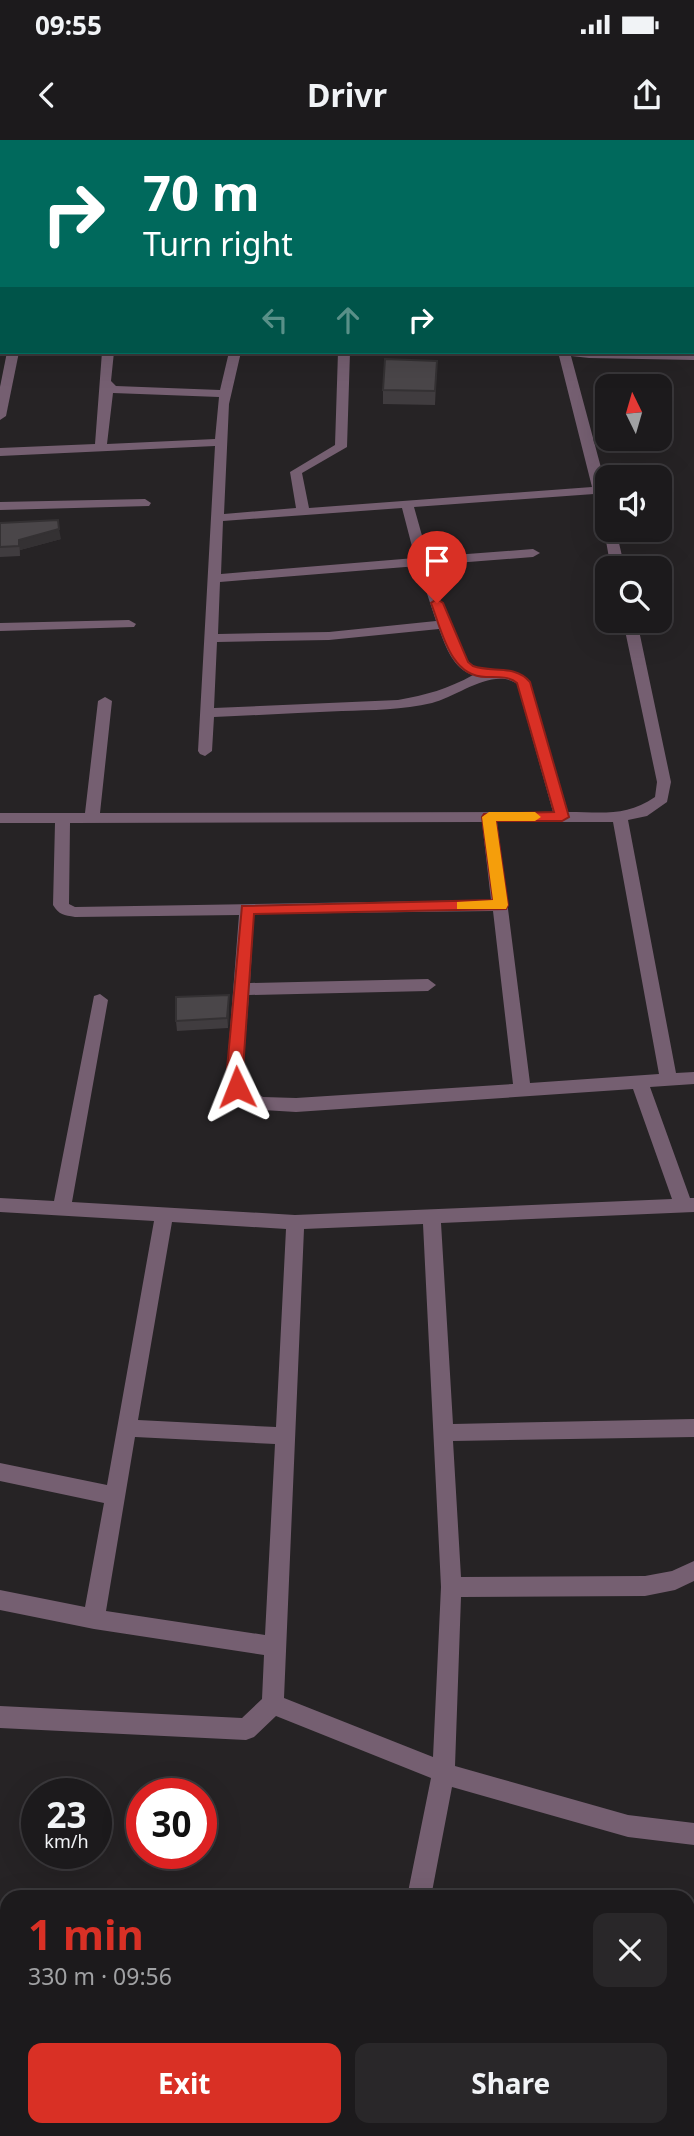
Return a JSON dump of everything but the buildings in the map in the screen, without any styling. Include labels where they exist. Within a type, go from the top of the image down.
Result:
[{"type":"street","points":[[0,416],[13,354]]},
{"type":"street","points":[[101,447],[108,354]]},
{"type":"street","points":[[205,751],[222,442],[226,394],[235,354]]},
{"type":"street","points":[[303,511],[296,472],[341,447],[344,354]]},
{"type":"street","points":[[566,354],[595,467]]},
{"type":"street","points":[[583,354],[694,357]]},
{"type":"street","points":[[107,386],[113,389],[226,394]]},
{"type":"street","points":[[0,452],[222,442]]},
{"type":"street","points":[[218,518],[595,490]]},
{"type":"street","points":[[0,506],[145,503]]},
{"type":"street","points":[[407,504],[444,624],[463,664],[468,669],[506,674],[518,677],[523,682],[562,817]]},
{"type":"street","points":[[215,578],[533,553]]},
{"type":"street","points":[[0,627],[128,624]]},
{"type":"street","points":[[212,638],[330,636],[444,624]]},
{"type":"street","points":[[0,818],[620,817],[642,813],[662,799],[664,782],[633,633]]},
{"type":"street","points":[[207,713],[398,704],[430,699],[457,690],[488,673]]},
{"type":"street","points":[[92,817],[105,701]]},
{"type":"street","points":[[63,817],[61,905],[65,910],[75,912],[501,905]]},
{"type":"street","points":[[489,817],[522,1088]]},
{"type":"street","points":[[620,817],[669,1080]]},
{"type":"street","points":[[247,909],[235,1069],[237,1087],[246,1098],[268,1104],[296,1105],[694,1078]]},
{"type":"street","points":[[241,989],[428,985]]},
{"type":"street","points":[[62,1209],[100,1000]]},
{"type":"street","points":[[0,1205],[296,1222],[688,1205],[639,1081]]},
{"type":"street","points":[[94,1619],[164,1214]]},
{"type":"street","points":[[420,1890],[444,1770],[451,1587],[432,1216]]},
{"type":"street","points":[[0,1717],[246,1729],[274,1704],[296,1222]]},
{"type":"street","points":[[127,1428],[285,1437]]},
{"type":"street","points":[[444,1433],[694,1428]]},
{"type":"street","points":[[0,1472],[115,1496]]},
{"type":"street","points":[[451,1587],[645,1586],[675,1580],[694,1570]]},
{"type":"street","points":[[0,1600],[94,1619],[276,1647]]},
{"type":"street","points":[[274,1704],[444,1770],[463,1780],[628,1826],[694,1834]]},
{"type":"slow traffic","points":[[462,906],[501,905],[489,817],[535,817]]},
{"type":"route","points":[[237,1087],[235,1069],[247,909],[501,905],[489,817],[562,817],[523,682],[518,677],[506,674],[481,673],[468,669],[444,624],[437,603]]}]
